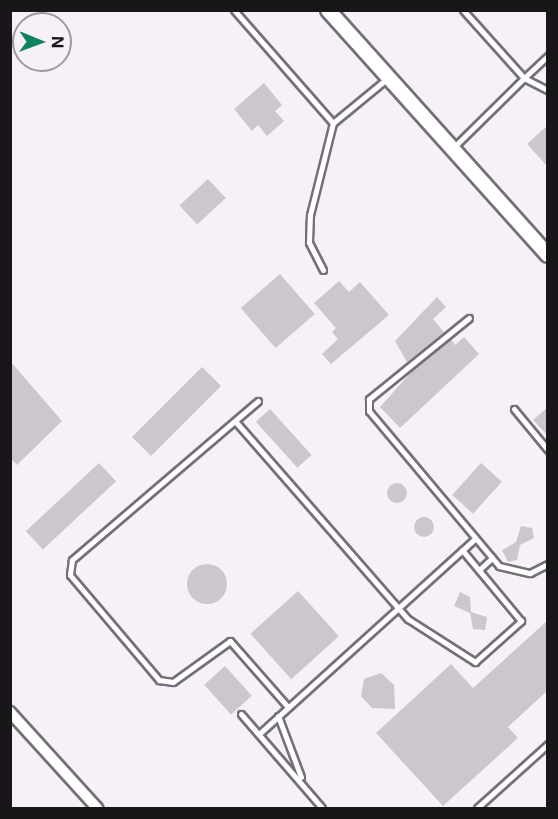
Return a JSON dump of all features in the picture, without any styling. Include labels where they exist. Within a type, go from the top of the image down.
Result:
[{"type":"street","points":[[328,10],[548,255]]},
{"type":"street","points":[[10,712],[97,808]]},
{"type":"lane","points":[[234,10],[333,123]]},
{"type":"lane","points":[[463,10],[524,78],[548,90]]},
{"type":"lane","points":[[452,148],[548,56]]},
{"type":"lane","points":[[323,270],[309,242],[310,215],[333,123],[388,77]]},
{"type":"lane","points":[[469,318],[368,405],[492,558],[517,573],[548,564]]},
{"type":"lane","points":[[258,401],[72,560],[70,574],[159,680],[172,682],[230,641],[288,707]]},
{"type":"lane","points":[[514,410],[548,450]]},
{"type":"lane","points":[[235,421],[398,608],[475,662],[521,621],[462,550]]},
{"type":"lane","points":[[259,734],[475,539]]},
{"type":"lane","points":[[479,570],[492,558]]},
{"type":"lane","points":[[241,714],[303,781],[322,808]]},
{"type":"lane","points":[[278,716],[303,781]]},
{"type":"lane","points":[[477,808],[548,744]]},
{"type":"building","points":[[264,83],[282,105],[275,111],[284,121],[267,136],[258,125],[252,131],[234,109]]},
{"type":"building","points":[[548,125],[548,167],[527,144]]},
{"type":"building","points":[[208,179],[226,198],[197,225],[179,206]]},
{"type":"building","points":[[280,274],[315,314],[276,348],[241,308]]},
{"type":"building","points":[[339,281],[349,292],[360,282],[389,315],[331,364],[322,354],[338,339],[332,332],[336,328],[314,303]]},
{"type":"building","points":[[437,297],[446,307],[433,319],[444,332],[407,362],[395,341]]},
{"type":"building","points":[[464,337],[479,354],[400,428],[380,407],[413,370],[451,339],[455,345]]},
{"type":"building","points":[[10,361],[62,421],[17,465],[10,458]]},
{"type":"building","points":[[202,367],[221,386],[151,456],[132,437]]},
{"type":"building","points":[[548,407],[548,436],[533,420]]},
{"type":"building","points":[[270,409],[311,455],[297,468],[256,422]]},
{"type":"building","points":[[99,463],[116,481],[43,549],[26,531]]},
{"type":"building","points":[[481,463],[502,482],[473,514],[452,495]]},
{"type":"building","points":[[397,483],[404,486],[407,493],[404,500],[397,503],[390,500],[387,493],[390,486]]},
{"type":"building","points":[[424,517],[431,520],[434,527],[431,534],[424,537],[417,534],[414,527],[417,520]]},
{"type":"building","points":[[521,526],[532,528],[534,538],[520,545],[517,560],[508,562],[502,550],[516,542]]},
{"type":"building","points":[[207,564],[221,570],[227,584],[221,598],[207,604],[193,598],[187,584],[193,570]]},
{"type":"building","points":[[298,591],[339,636],[291,679],[250,634]]},
{"type":"building","points":[[460,592],[470,597],[471,612],[487,617],[485,630],[473,629],[470,613],[454,606]]},
{"type":"building","points":[[548,620],[548,690],[508,727],[518,738],[443,806],[376,733],[451,664],[473,688]]},
{"type":"building","points":[[225,666],[252,696],[231,714],[204,685]]},
{"type":"building","points":[[381,673],[394,685],[395,709],[372,708],[361,696],[364,679]]}]
